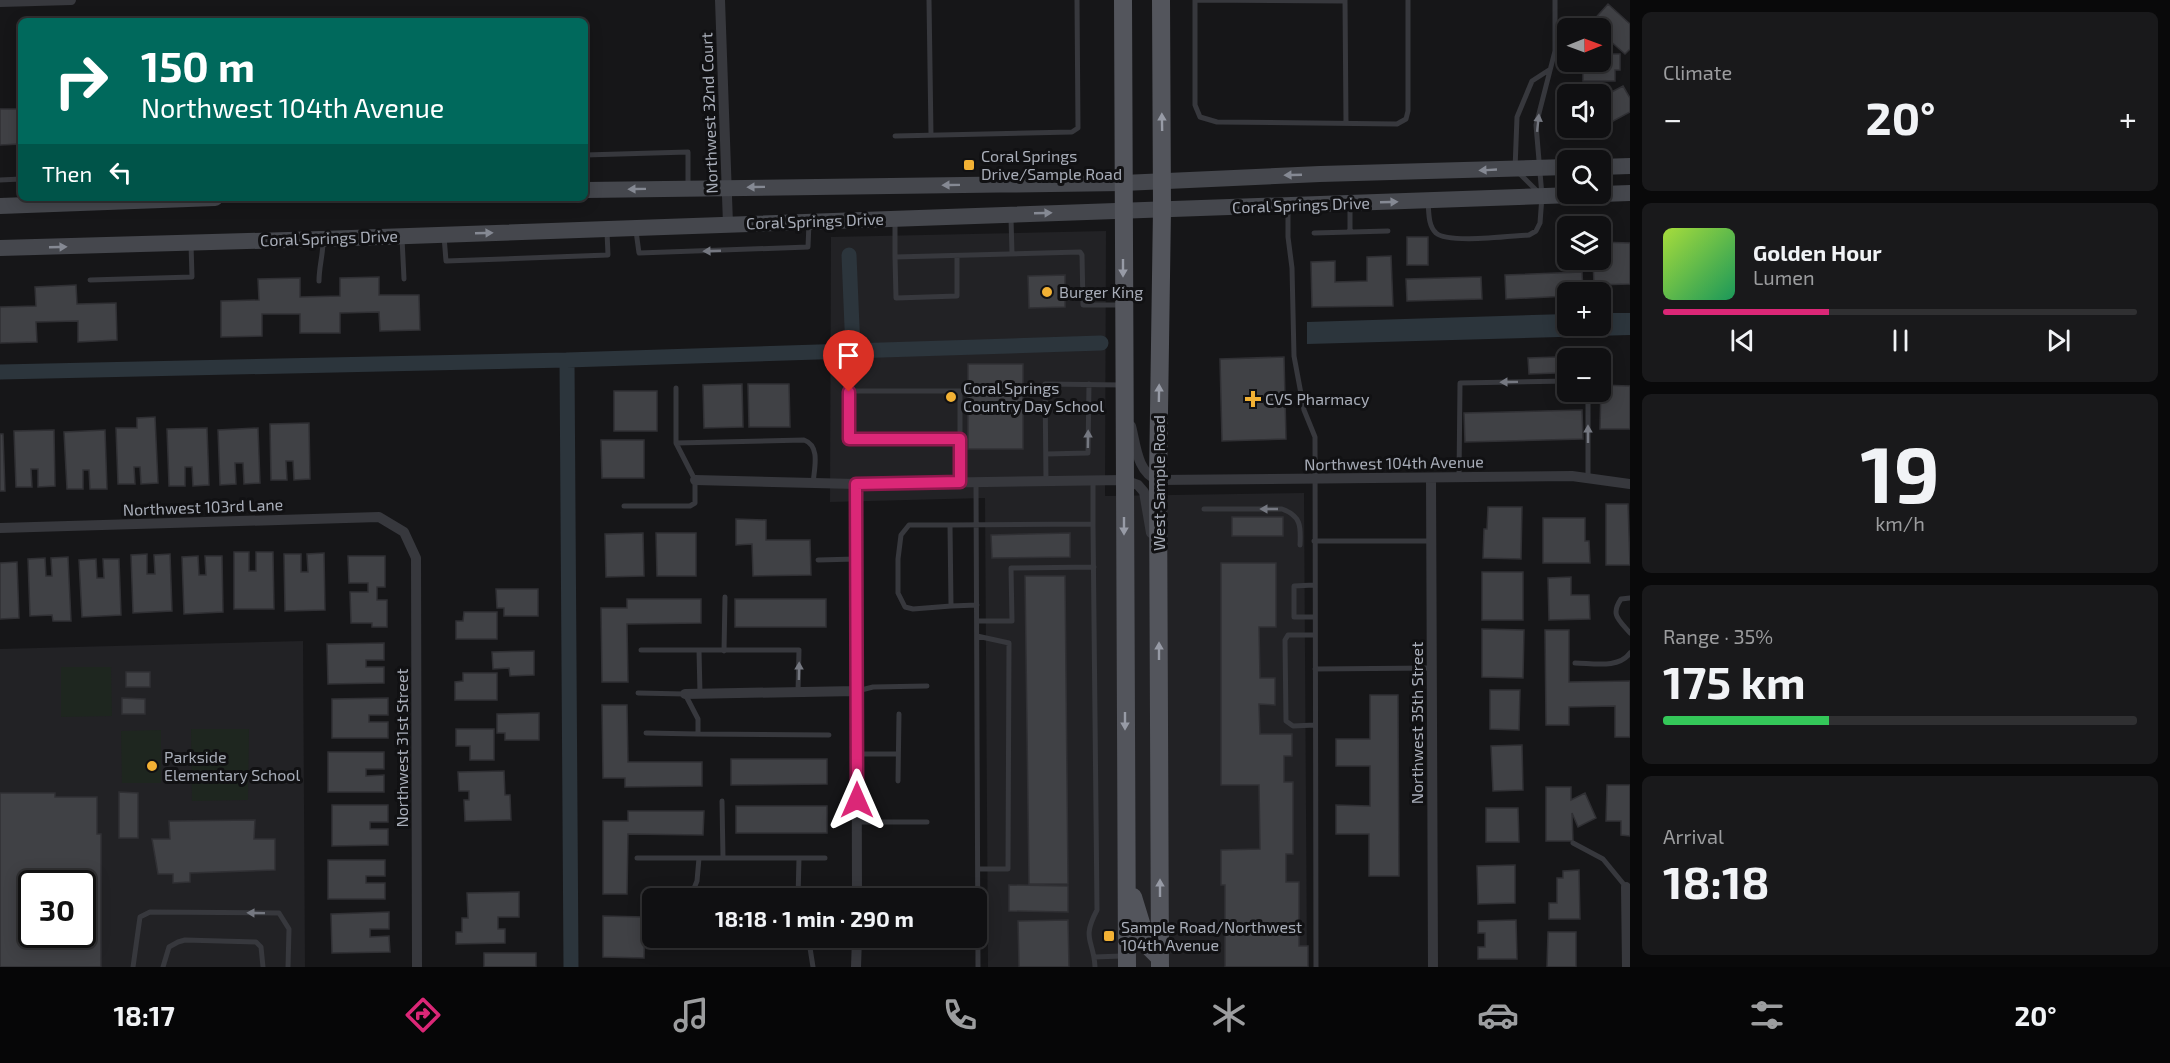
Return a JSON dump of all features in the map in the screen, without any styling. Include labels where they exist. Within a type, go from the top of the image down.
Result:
[{"type":"main road","points":[[1123,0],[1127,962],[1143,967]]},
{"type":"main road","name":"West Sample Road","points":[[1160,962],[1158,480],[1162,209],[1161,0]]},
{"type":"main road","points":[[1611,167],[1630,166]]},
{"type":"main road","name":"Coral Springs Drive","points":[[588,190],[1123,183],[1557,167]]},
{"type":"main road","name":"Coral Springs Drive","points":[[0,248],[444,235],[1630,193]]},
{"type":"main road","points":[[0,206],[109,201]]},
{"type":"main road","points":[[1126,872],[1143,935],[1160,962]]},
{"type":"street","points":[[0,2],[71,0]]},
{"type":"street","name":"Northwest 32nd Court","points":[[720,0],[728,224]]},
{"type":"street","points":[[1124,392],[1140,462],[1149,477],[1158,480]]},
{"type":"street","name":"Northwest 104th Avenue","points":[[1158,480],[1572,476],[1630,484]]},
{"type":"street","name":"Northwest 35th Street","points":[[1431,478],[1433,967]]},
{"type":"street","points":[[695,480],[856,484],[1124,480],[1138,485],[1144,492],[1158,582]]},
{"type":"street","points":[[856,484],[857,888]]},
{"type":"street","name":"Northwest 103rd Lane","points":[[0,528],[379,517],[404,532]]},
{"type":"street","name":"Northwest 31st Street","points":[[404,532],[416,558],[417,967]]},
{"type":"street","points":[[685,694],[857,691]]},
{"type":"street","points":[[1626,887],[1627,967]]},
{"type":"street","points":[[856,948],[856,967]]},
{"type":"lane","points":[[929,0],[931,135]]},
{"type":"lane","points":[[895,136],[1072,132],[1078,128],[1077,0]]},
{"type":"lane","points":[[1347,123],[1345,0],[1195,0],[1195,105],[1200,117],[1217,122],[1397,124],[1406,119],[1408,111],[1408,0]]},
{"type":"lane","points":[[1428,200],[1431,225],[1436,233],[1450,240],[1529,235],[1536,231],[1540,223],[1542,196],[1536,124],[1555,51],[1555,0]]},
{"type":"lane","points":[[1542,196],[1515,169],[1517,117],[1532,81],[1549,70]]},
{"type":"lane","points":[[588,155],[688,152],[688,188]]},
{"type":"lane","points":[[0,180],[18,179]]},
{"type":"lane","points":[[1350,203],[1350,232]]},
{"type":"lane","points":[[1288,205],[1294,356],[1304,410],[1315,437],[1316,967]]},
{"type":"lane","points":[[1011,214],[1012,254]]},
{"type":"lane","points":[[895,218],[896,298],[957,296],[957,256]]},
{"type":"lane","points":[[635,228],[639,253],[808,247],[809,221]]},
{"type":"lane","points":[[444,235],[446,261],[608,255],[607,229]]},
{"type":"lane","points":[[1314,233],[1389,231]]},
{"type":"lane","points":[[402,236],[404,279]]},
{"type":"lane","points":[[319,281],[319,263],[323,253],[322,239]]},
{"type":"lane","points":[[90,280],[192,277],[191,243]]},
{"type":"lane","points":[[895,257],[1080,252],[1082,255],[1083,305],[1124,306]]},
{"type":"lane","points":[[1459,478],[1461,383],[1557,381]]},
{"type":"lane","points":[[1046,482],[1045,384],[1089,384],[1124,392]]},
{"type":"lane","points":[[1046,454],[1088,453],[1089,384]]},
{"type":"lane","points":[[624,506],[690,506],[695,503],[695,480],[676,443],[676,388]]},
{"type":"lane","points":[[960,439],[849,439],[849,392],[960,390],[960,439],[960,482]]},
{"type":"lane","points":[[1588,402],[1588,477]]},
{"type":"lane","points":[[676,443],[809,441],[814,450],[813,484]]},
{"type":"lane","points":[[1093,481],[1097,910],[1088,938],[1095,967]]},
{"type":"lane","points":[[976,482],[978,967]]},
{"type":"lane","points":[[1204,509],[1282,509],[1293,513],[1299,522],[1300,545]]},
{"type":"lane","points":[[977,605],[913,609],[905,607],[898,593],[898,570],[901,535],[909,525],[1093,524]]},
{"type":"lane","points":[[950,525],[951,606]]},
{"type":"lane","points":[[1314,541],[1431,541]]},
{"type":"lane","points":[[818,560],[856,559]]},
{"type":"lane","points":[[977,621],[1012,621],[1011,568],[1094,567]]},
{"type":"lane","points":[[1314,585],[1294,586],[1294,617],[1314,617]]},
{"type":"lane","points":[[724,651],[725,597]]},
{"type":"lane","points":[[1630,598],[1621,599],[1615,607],[1616,614],[1630,633]]},
{"type":"lane","points":[[1315,635],[1288,635],[1285,640],[1286,722],[1293,726],[1315,725]]},
{"type":"lane","points":[[977,636],[1009,643],[1008,869],[978,869]]},
{"type":"lane","points":[[641,650],[799,650],[798,692]]},
{"type":"lane","points":[[699,650],[700,694]]},
{"type":"lane","points":[[1575,663],[1619,663],[1630,653]]},
{"type":"lane","points":[[1315,669],[1432,668]]},
{"type":"lane","points":[[857,691],[873,687],[927,686]]},
{"type":"lane","points":[[638,693],[685,694],[698,719],[698,734]]},
{"type":"lane","points":[[898,714],[898,780]]},
{"type":"lane","points":[[646,734],[829,735]]},
{"type":"lane","points":[[857,754],[898,754]]},
{"type":"lane","points":[[722,801],[723,858]]},
{"type":"lane","points":[[857,822],[927,822]]},
{"type":"lane","points":[[1573,843],[1603,859],[1626,887]]},
{"type":"lane","points":[[637,858],[825,858]]},
{"type":"lane","points":[[694,888],[699,858]]},
{"type":"lane","points":[[798,888],[799,858]]},
{"type":"lane","points":[[133,967],[140,917],[150,912],[279,913],[289,929],[288,967]]},
{"type":"lane","points":[[163,967],[165,954],[173,944],[185,940],[196,940],[256,942],[261,947],[263,967]]},
{"type":"lane","points":[[810,948],[813,967]]},
{"type":"lane","points":[[1094,957],[1127,962]]},
{"type":"shaded area","points":[[1106,231],[1105,496],[1304,493],[1307,967],[988,967],[985,498],[830,502],[831,237]]},
{"type":"shaded area","points":[[1611,313],[1630,313],[1630,335],[1611,336]]},
{"type":"shaded area","points":[[1557,314],[1557,336],[1594,336],[1307,344],[1307,322]]},
{"type":"shaded area","name":"Parkside Elementary School","points":[[303,641],[305,967],[0,967],[0,649]]},
{"type":"shaded area","points":[[61,667],[111,667],[112,716],[61,717]]},
{"type":"shaded area","points":[[191,729],[249,729],[248,800],[192,801]]},
{"type":"shaded area","points":[[161,730],[161,783],[122,783],[121,731]]},
{"type":"building","points":[[1608,4],[1630,24],[1630,49],[1625,54],[1611,42],[1611,18],[1595,18]]},
{"type":"building","points":[[1611,54],[1620,54],[1620,70],[1615,70],[1615,81],[1583,81],[1583,72],[1611,72]]},
{"type":"building","points":[[1623,86],[1630,98],[1630,112],[1611,122],[1611,92]]},
{"type":"building","points":[[0,109],[18,109],[18,144],[0,145]]},
{"type":"building","points":[[1556,233],[1557,233],[1557,261]]},
{"type":"building","points":[[1407,237],[1428,237],[1428,265],[1407,265]]},
{"type":"building","points":[[1611,242],[1630,243],[1630,284],[1594,282],[1593,270],[1611,270]]},
{"type":"building","points":[[1391,256],[1393,306],[1312,307],[1311,262],[1335,261],[1335,282],[1367,281],[1367,257]]},
{"type":"building","points":[[1582,272],[1582,282],[1557,282],[1557,297],[1506,299],[1505,275]]},
{"type":"building","points":[[1065,275],[1065,307],[1029,308],[1028,276]]},
{"type":"building","points":[[379,277],[379,295],[419,295],[420,330],[380,331],[379,312],[340,313],[340,333],[300,333],[300,314],[262,314],[262,336],[221,337],[221,301],[259,300],[258,279],[300,278],[300,297],[340,296],[340,278]]},
{"type":"building","points":[[1481,277],[1482,299],[1407,301],[1406,279]]},
{"type":"building","points":[[76,285],[77,304],[116,303],[117,340],[78,342],[78,321],[36,322],[37,342],[0,343],[0,307],[36,306],[35,287]]},
{"type":"building","name":"CVS Pharmacy","points":[[1284,357],[1286,439],[1222,441],[1220,359]]},
{"type":"building","points":[[1557,357],[1557,373],[1529,374],[1528,358]]},
{"type":"building","points":[[968,364],[1023,364],[1023,449],[968,449]]},
{"type":"building","points":[[742,384],[743,427],[704,428],[703,385]]},
{"type":"building","points":[[748,384],[789,384],[790,427],[749,427]]},
{"type":"building","points":[[1611,385],[1630,386],[1630,429],[1600,429],[1601,402],[1611,402]]},
{"type":"building","points":[[614,391],[657,391],[657,431],[614,431]]},
{"type":"building","points":[[1582,410],[1583,439],[1465,442],[1464,413]]},
{"type":"building","points":[[155,417],[158,483],[141,484],[140,467],[134,467],[135,484],[118,484],[116,428],[137,428],[137,418]]},
{"type":"building","points":[[309,423],[310,479],[294,480],[293,461],[286,461],[287,480],[271,480],[270,424]]},
{"type":"building","points":[[207,428],[209,485],[193,486],[192,467],[185,467],[185,486],[169,486],[167,429]]},
{"type":"building","points":[[258,428],[260,483],[244,484],[243,463],[235,463],[236,484],[220,485],[218,430]]},
{"type":"building","points":[[54,430],[55,486],[38,487],[38,469],[31,469],[32,487],[16,487],[14,431]]},
{"type":"building","points":[[105,430],[107,489],[90,489],[89,470],[83,470],[83,489],[67,489],[64,432]]},
{"type":"building","points":[[0,434],[3,434],[5,491],[0,491]]},
{"type":"building","points":[[601,440],[644,440],[644,478],[602,478]]},
{"type":"building","points":[[1606,504],[1628,504],[1630,565],[1606,565]]},
{"type":"building","points":[[1488,507],[1522,507],[1521,559],[1483,558],[1484,529],[1487,529]]},
{"type":"building","points":[[1232,517],[1283,517],[1283,536],[1232,536]]},
{"type":"building","points":[[1543,518],[1585,518],[1585,541],[1589,541],[1590,563],[1543,563]]},
{"type":"building","points":[[736,519],[766,520],[766,540],[810,540],[811,575],[753,576],[752,544],[736,545]]},
{"type":"building","points":[[643,533],[644,576],[606,577],[605,534]]},
{"type":"building","points":[[656,533],[696,533],[696,576],[657,576]]},
{"type":"building","points":[[1070,533],[1070,557],[992,558],[991,535]]},
{"type":"building","points":[[234,552],[249,552],[249,571],[256,571],[256,552],[273,552],[274,609],[234,609]]},
{"type":"building","points":[[324,553],[325,610],[285,611],[284,554],[301,554],[301,572],[308,572],[307,554]]},
{"type":"building","points":[[147,554],[147,574],[155,574],[154,555],[170,554],[172,611],[133,613],[131,555]]},
{"type":"building","points":[[198,556],[199,575],[206,575],[205,556],[222,556],[223,612],[184,614],[182,557]]},
{"type":"building","points":[[348,556],[385,556],[385,587],[377,587],[377,600],[387,600],[387,627],[372,627],[372,623],[351,623],[350,592],[368,592],[368,583],[349,583]]},
{"type":"building","points":[[68,557],[71,621],[53,621],[52,615],[30,616],[28,559],[45,558],[46,576],[52,576],[51,558]]},
{"type":"building","points":[[96,559],[97,578],[104,578],[103,559],[119,559],[121,615],[82,617],[79,560]]},
{"type":"building","points":[[17,562],[19,618],[0,619],[0,563]]},
{"type":"building","points":[[1221,563],[1276,563],[1276,627],[1259,627],[1260,678],[1275,678],[1275,705],[1259,704],[1260,734],[1292,734],[1292,756],[1284,756],[1284,782],[1293,782],[1293,854],[1286,854],[1286,882],[1299,882],[1299,946],[1308,946],[1308,967],[1225,967],[1225,885],[1221,885],[1221,850],[1260,849],[1259,785],[1221,785]]},
{"type":"building","points":[[1482,572],[1523,572],[1523,620],[1482,620]]},
{"type":"building","points":[[1025,576],[1065,576],[1068,884],[1029,884]]},
{"type":"building","points":[[1571,577],[1571,595],[1589,595],[1590,619],[1549,620],[1548,578]]},
{"type":"building","points":[[496,589],[538,589],[538,616],[504,616],[504,608],[497,608]]},
{"type":"building","points":[[627,599],[701,599],[701,623],[627,624],[628,682],[602,682],[601,608],[627,608]]},
{"type":"building","points":[[735,599],[826,599],[826,627],[735,627]]},
{"type":"building","points":[[464,612],[497,612],[497,639],[456,639],[456,621],[463,621]]},
{"type":"building","points":[[1482,629],[1524,630],[1523,678],[1482,677]]},
{"type":"building","points":[[1545,630],[1569,630],[1569,682],[1630,681],[1630,737],[1615,737],[1615,706],[1569,707],[1569,725],[1546,725]]},
{"type":"building","points":[[384,643],[384,660],[366,660],[366,667],[384,667],[384,683],[328,684],[327,644]]},
{"type":"building","points":[[534,651],[534,675],[510,676],[509,668],[493,669],[492,652]]},
{"type":"building","points":[[126,672],[150,672],[150,687],[126,687]]},
{"type":"building","points":[[463,673],[497,673],[497,700],[455,700],[455,682],[463,681]]},
{"type":"building","points":[[1490,690],[1520,690],[1519,730],[1490,729]]},
{"type":"building","points":[[1370,695],[1398,695],[1399,876],[1369,876],[1369,834],[1336,834],[1336,805],[1370,806],[1370,766],[1336,766],[1336,739],[1370,739]]},
{"type":"building","points":[[122,698],[145,699],[145,714],[122,714]]},
{"type":"building","points":[[388,698],[388,715],[369,715],[369,722],[388,722],[388,738],[332,738],[332,699]]},
{"type":"building","points":[[602,705],[627,705],[628,762],[702,762],[702,786],[625,787],[625,778],[603,778]]},
{"type":"building","points":[[539,713],[539,740],[505,740],[505,733],[497,733],[497,714]]},
{"type":"building","points":[[456,729],[494,729],[494,760],[470,760],[470,746],[456,746]]},
{"type":"building","points":[[1522,745],[1523,790],[1493,791],[1491,746]]},
{"type":"building","points":[[328,752],[384,752],[384,769],[366,769],[366,776],[384,775],[384,792],[328,792]]},
{"type":"building","points":[[731,759],[827,759],[827,784],[731,785]]},
{"type":"building","points":[[504,771],[505,795],[510,795],[511,820],[465,821],[464,800],[469,800],[469,791],[459,791],[458,772]]},
{"type":"building","points":[[1607,785],[1630,785],[1630,836],[1621,835],[1621,821],[1606,821]]},
{"type":"building","points":[[1546,787],[1571,787],[1571,800],[1585,793],[1596,818],[1578,827],[1572,813],[1573,841],[1546,841]]},
{"type":"building","points":[[119,792],[138,793],[138,838],[119,838]]},
{"type":"building","points":[[0,793],[55,793],[55,797],[97,797],[97,834],[101,834],[101,967],[0,967]]},
{"type":"building","points":[[332,805],[388,805],[388,822],[370,822],[370,829],[388,829],[388,845],[332,846]]},
{"type":"building","points":[[736,806],[827,806],[827,833],[736,833]]},
{"type":"building","points":[[1486,808],[1518,808],[1519,842],[1486,842]]},
{"type":"building","points":[[628,811],[704,811],[703,835],[628,834],[627,894],[603,894],[603,821],[628,821]]},
{"type":"building","points":[[255,820],[254,839],[275,839],[275,870],[190,873],[190,882],[173,883],[173,874],[158,874],[152,839],[170,839],[169,821]]},
{"type":"building","points":[[328,860],[385,860],[385,876],[366,876],[366,883],[385,883],[385,899],[328,899]]},
{"type":"building","points":[[1515,865],[1515,903],[1478,904],[1477,866]]},
{"type":"building","points":[[1579,870],[1580,919],[1549,919],[1549,903],[1557,903],[1557,878],[1563,878],[1563,871]]},
{"type":"building","points":[[1009,885],[1068,886],[1068,912],[1009,911]]},
{"type":"building","points":[[519,892],[519,917],[498,917],[498,929],[505,929],[505,943],[456,944],[456,932],[462,932],[462,918],[468,918],[467,893]]},
{"type":"building","points":[[389,912],[389,929],[370,929],[370,937],[389,936],[390,952],[332,953],[331,914]]},
{"type":"building","points":[[603,916],[642,917],[644,958],[603,957]]},
{"type":"building","points":[[1068,920],[1069,967],[1019,967],[1018,921]]},
{"type":"building","points":[[1516,920],[1517,959],[1478,959],[1478,947],[1485,947],[1485,933],[1478,933],[1478,921]]},
{"type":"building","points":[[1548,932],[1576,932],[1576,967],[1547,967]]},
{"type":"building","points":[[484,953],[536,953],[536,967],[484,967]]},
{"type":"waterway","points":[[849,255],[853,351]]},
{"type":"waterway","points":[[571,967],[567,360],[1101,343]]},
{"type":"waterway","points":[[0,372],[567,360]]},
{"type":"place","name":"Coral Springs Drive/Sample Road","points":[[969,165]]},
{"type":"place","name":"Burger King","points":[[1047,292]]},
{"type":"place","name":"Coral Springs Country Day School","points":[[951,397]]},
{"type":"place","name":"CVS Pharmacy","points":[[1253,399]]},
{"type":"place","name":"Parkside Elementary School","points":[[152,766]]},
{"type":"place","name":"Sample Road/Northwest 104th Avenue","points":[[1109,936]]},
{"type":"route","points":[[849,392],[849,439],[960,439],[960,482],[856,484],[857,800]]}]
